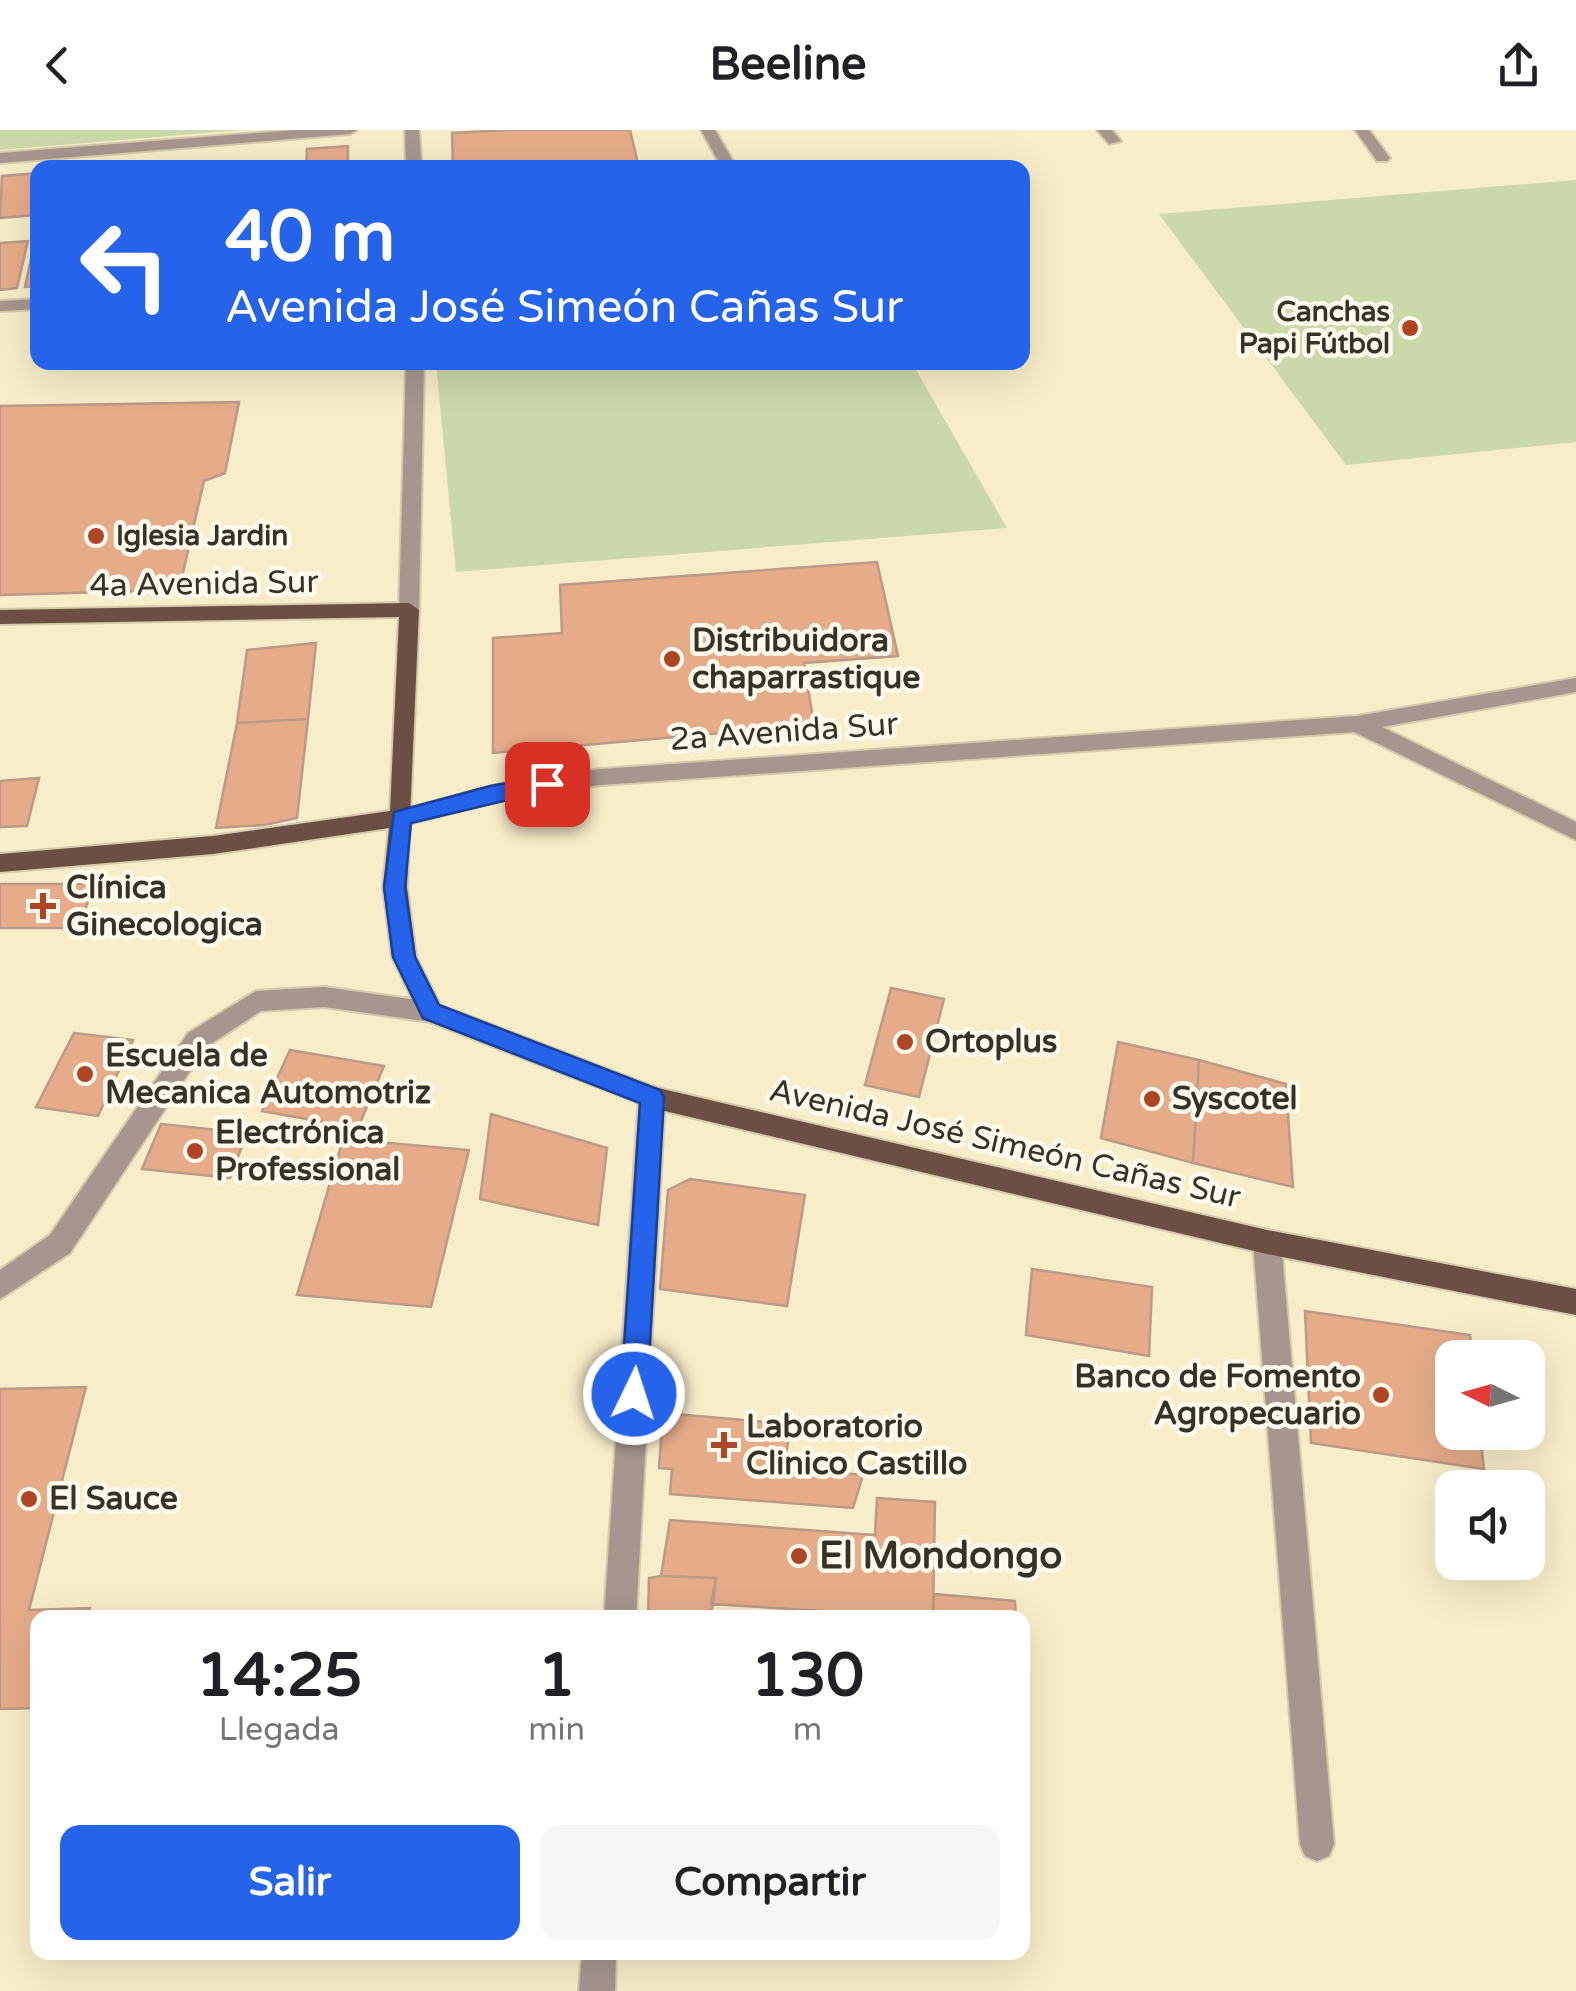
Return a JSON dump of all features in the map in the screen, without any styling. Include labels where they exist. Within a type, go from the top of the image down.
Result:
[{"type":"main road","name":"4a Avenida Sur","points":[[0,618],[409,610]]},
{"type":"main road","points":[[409,610],[401,818],[394,887],[404,957],[431,1012]]},
{"type":"main road","name":"2a Avenida Sur","points":[[0,863],[213,845],[401,818]]},
{"type":"main road","name":"Avenida José Simeón Cañas Sur","points":[[431,1012],[652,1097],[1267,1242],[1576,1302]]},
{"type":"street","points":[[0,158],[350,130]]},
{"type":"street","points":[[412,130],[414,160]]},
{"type":"street","points":[[708,130],[725,160]]},
{"type":"street","points":[[1362,130],[1382,158]]},
{"type":"street","points":[[0,306],[30,304]]},
{"type":"street","points":[[409,610],[416,370]]},
{"type":"street","name":"2a Avenida Sur","points":[[401,818],[520,787],[600,777],[1357,724],[1576,685]]},
{"type":"street","points":[[1357,724],[1576,832]]},
{"type":"street","name":"Avenida José Simeón Cañas Sur","points":[[0,1286],[60,1244],[196,1040],[256,1001],[324,997],[431,1012]]},
{"type":"street","points":[[620,1610],[652,1097]]},
{"type":"street","points":[[1267,1242],[1317,1844]]},
{"type":"street","points":[[597,1991],[599,1960]]},
{"type":"green space","points":[[0,130],[242,130],[0,150]]},
{"type":"green space","name":"Canchas Papi Fútbol","points":[[1576,180],[1576,442],[1346,465],[1159,214]]},
{"type":"green space","points":[[437,370],[916,370],[1007,528],[456,572]]},
{"type":"building","points":[[630,130],[637,160],[453,160],[452,133]]},
{"type":"building","points":[[348,146],[348,160],[306,160],[307,149]]},
{"type":"building","points":[[30,174],[30,216],[0,218],[2,176]]},
{"type":"building","points":[[28,241],[17,288],[0,290],[0,243]]},
{"type":"building","name":"Iglesia Jardin","points":[[239,402],[225,473],[204,481],[179,590],[0,595],[0,406]]},
{"type":"building","name":"Distribuidora chaparrastique","points":[[877,562],[898,656],[804,663],[814,725],[493,753],[493,638],[562,633],[560,585]]},
{"type":"building","points":[[316,643],[308,719],[237,723],[247,650]]},
{"type":"building","points":[[308,719],[297,818],[216,828],[237,723]]},
{"type":"building","points":[[39,778],[27,826],[0,827],[0,781]]},
{"type":"building","name":"Clínica Ginecologica","points":[[0,884],[94,884],[79,928],[0,928]]},
{"type":"building","name":"Ortoplus","points":[[891,988],[944,999],[919,1097],[865,1085]]},
{"type":"building","name":"Escuela de Mecanica Automotriz","points":[[74,1033],[133,1040],[98,1116],[36,1107]]},
{"type":"building","name":"Syscotel","points":[[1118,1042],[1199,1060],[1193,1163],[1101,1138]]},
{"type":"building","points":[[290,1050],[384,1066],[358,1128],[262,1111]]},
{"type":"building","points":[[1199,1060],[1286,1084],[1293,1187],[1193,1163]]},
{"type":"building","points":[[491,1114],[607,1148],[598,1225],[480,1199]]},
{"type":"building","name":"Electrónica Professional","points":[[161,1124],[247,1133],[230,1178],[142,1169]]},
{"type":"building","points":[[343,1139],[469,1150],[431,1307],[297,1295]]},
{"type":"building","points":[[690,1179],[805,1195],[787,1306],[660,1289],[668,1190]]},
{"type":"building","points":[[1032,1269],[1152,1287],[1149,1356],[1026,1335]]},
{"type":"building","name":"Banco de Fomento Agropecuario","points":[[1305,1311],[1470,1335],[1470,1340],[1435,1340],[1435,1450],[1482,1450],[1484,1469],[1311,1443]]},
{"type":"building","name":"El Sauce","points":[[86,1387],[29,1610],[90,1608],[30,1610],[30,1708],[0,1709],[0,1389]]},
{"type":"building","name":"Laboratorio Clinico Castillo","points":[[663,1413],[791,1424],[784,1467],[863,1475],[853,1508],[670,1494],[672,1469],[659,1468]]},
{"type":"building","name":"El Mondongo","points":[[877,1498],[935,1502],[933,1610],[806,1610],[711,1604],[716,1578],[661,1576],[670,1520],[875,1535]]},
{"type":"building","points":[[649,1578],[716,1578],[712,1610],[648,1610]]},
{"type":"building","points":[[934,1594],[1015,1601],[1016,1610],[933,1610]]},
{"type":"place","name":"Canchas Papi Fútbol","points":[[1410,328]]},
{"type":"place","name":"Iglesia Jardin","points":[[96,536]]},
{"type":"place","name":"Distribuidora chaparrastique","points":[[672,659]]},
{"type":"place","name":"Clínica Ginecologica","points":[[43,906]]},
{"type":"place","name":"Ortoplus","points":[[905,1042]]},
{"type":"place","name":"Escuela de Mecanica Automotriz","points":[[85,1074]]},
{"type":"place","name":"Syscotel","points":[[1152,1099]]},
{"type":"place","name":"Electrónica Professional","points":[[195,1151]]},
{"type":"place","name":"Banco de Fomento Agropecuario","points":[[1381,1395]]},
{"type":"place","name":"Laboratorio Clinico Castillo","points":[[724,1445]]},
{"type":"place","name":"El Sauce","points":[[29,1499]]},
{"type":"place","name":"El Mondongo","points":[[799,1556]]},
{"type":"route","points":[[547,784],[520,787],[401,818],[394,887],[404,957],[431,1012],[652,1097],[634,1394]]}]
